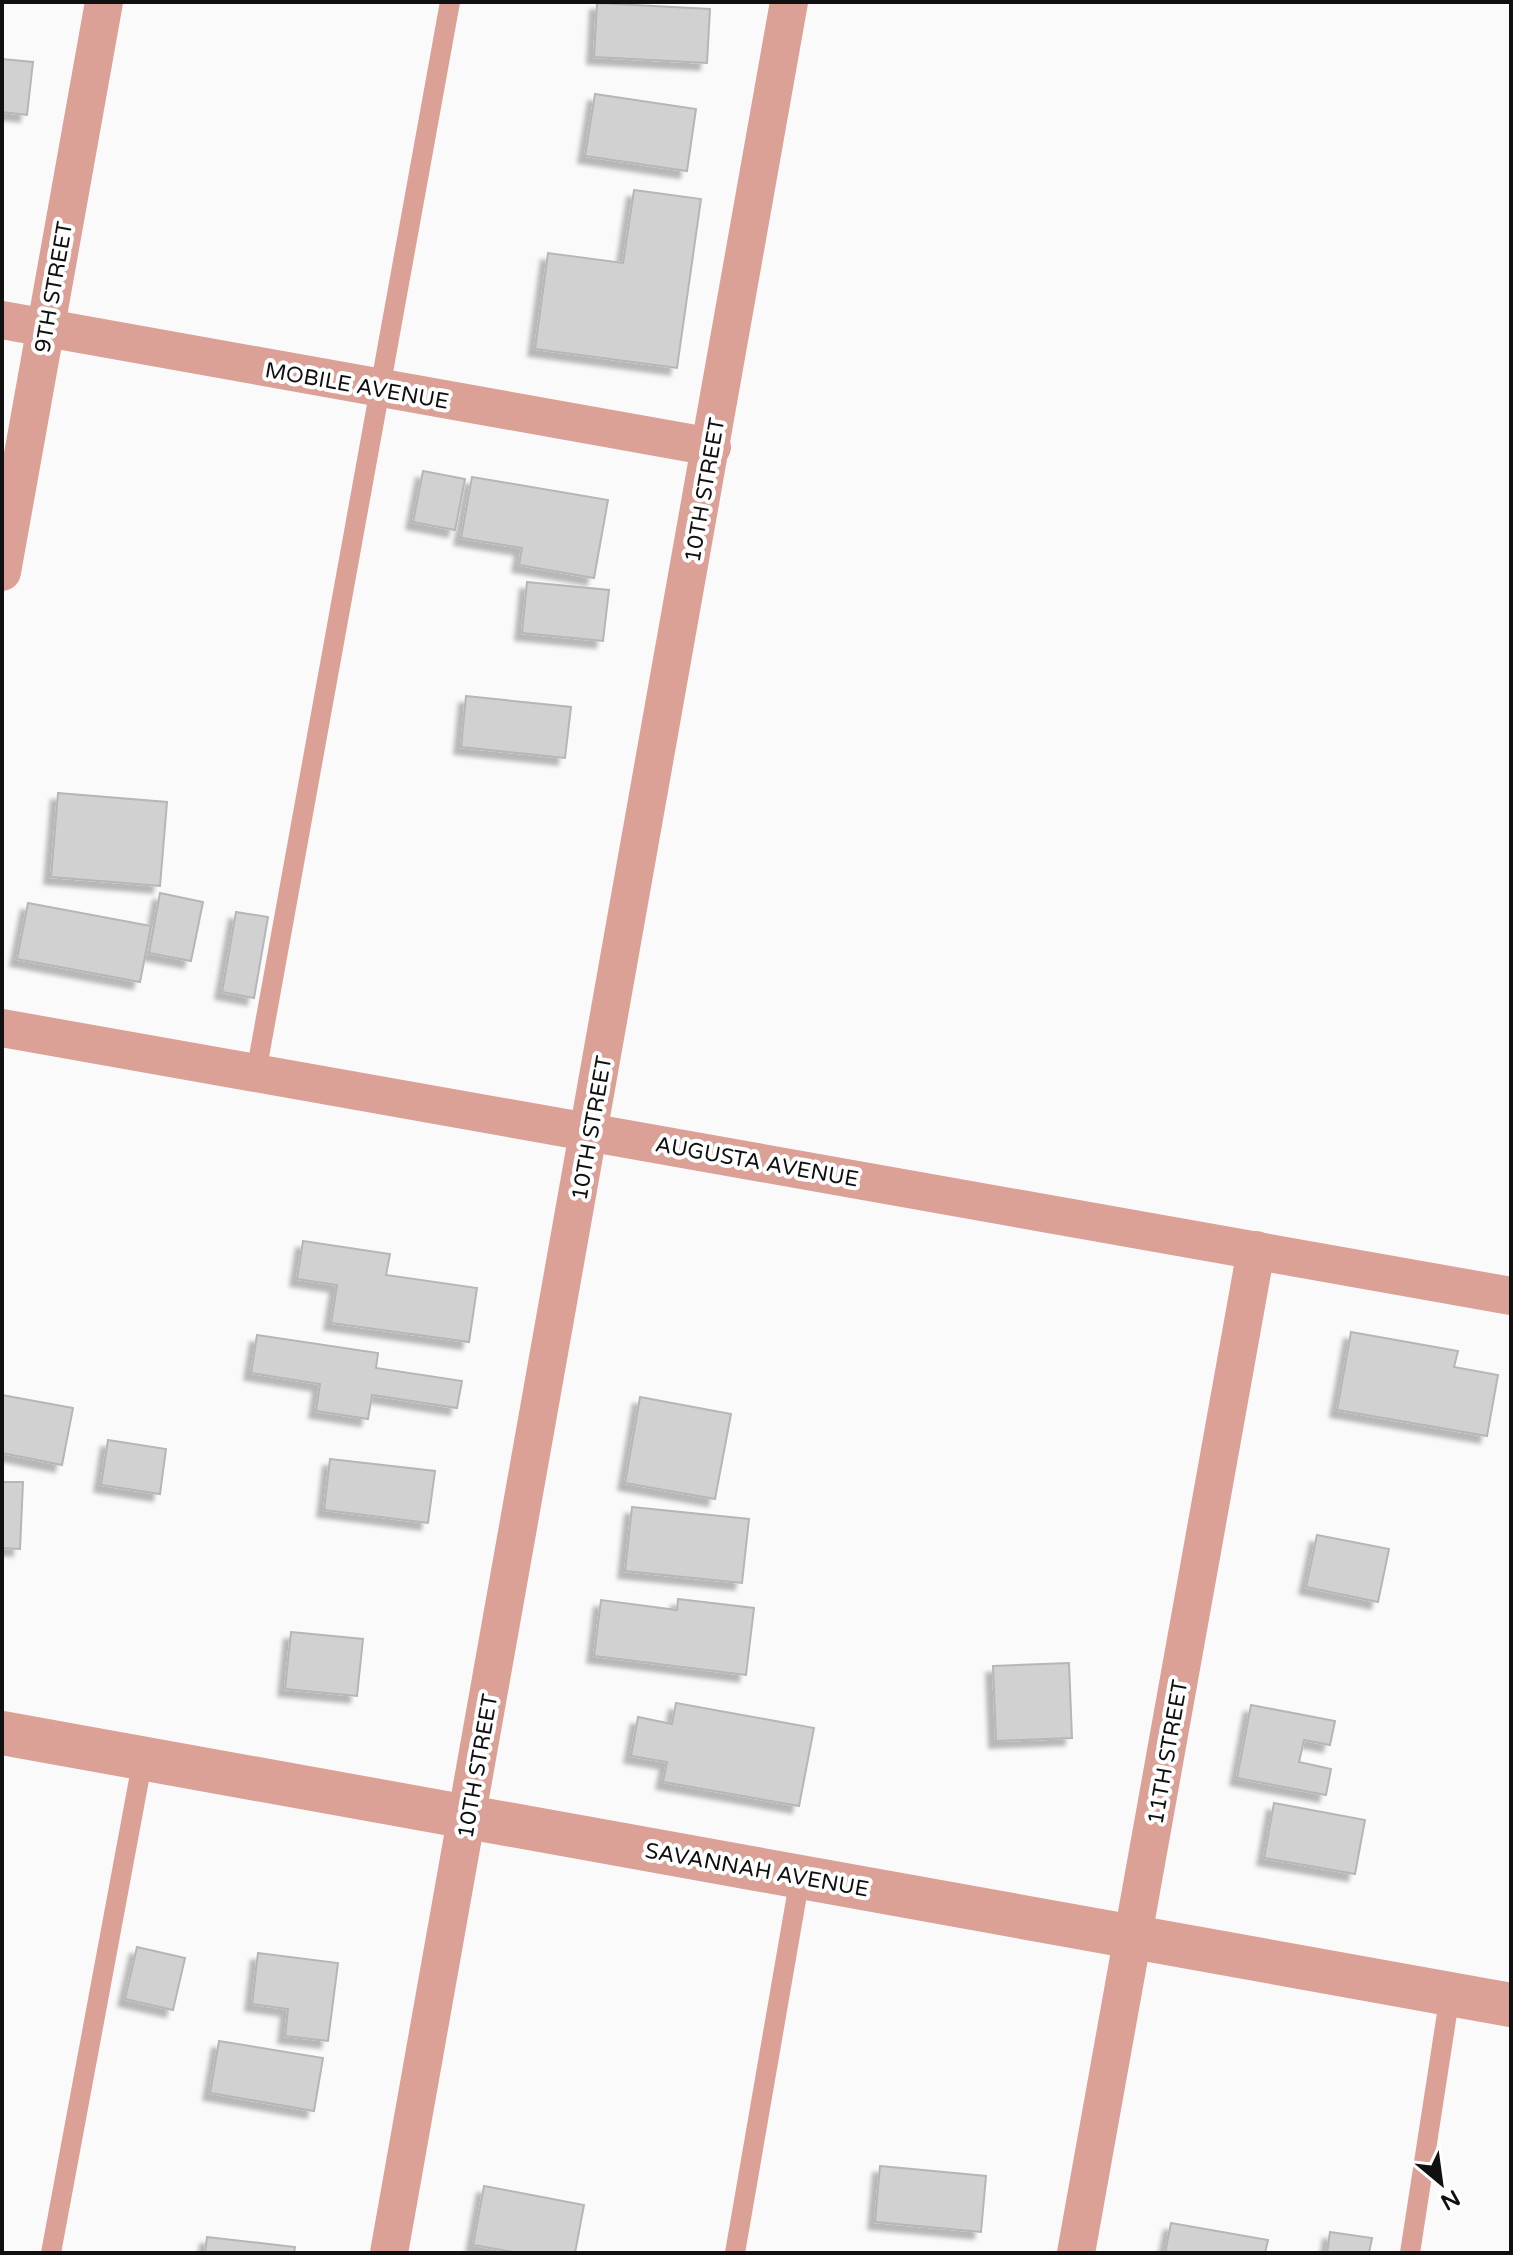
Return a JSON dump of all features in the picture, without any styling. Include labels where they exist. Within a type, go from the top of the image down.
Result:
[{"type":"street","name":"9TH STREET","points":[[2,572],[104,2]]},
{"type":"street","name":"10TH STREET","points":[[389,2253],[789,2]]},
{"type":"street","name":"MOBILE AVENUE","points":[[2,320],[712,447]]},
{"type":"street","name":"AUGUSTA AVENUE","points":[[2,1028],[1511,1296]]},
{"type":"street","name":"11TH STREET","points":[[1076,2253],[1256,1250]]},
{"type":"street","name":"SAVANNAH AVENUE","points":[[2,1733],[1511,2005]]},
{"type":"lane","points":[[256,1073],[450,2]]},
{"type":"lane","points":[[51,2253],[143,1758]]},
{"type":"lane","points":[[735,2253],[800,1877]]},
{"type":"lane","points":[[1410,2253],[1450,1994]]},
{"type":"building","points":[[597,3],[710,9],[707,63],[594,57]]},
{"type":"building","points":[[2,59],[33,62],[27,115],[2,112]]},
{"type":"building","points":[[595,94],[696,109],[687,171],[585,156]]},
{"type":"building","points":[[634,190],[701,199],[677,368],[535,349],[548,253],[623,263]]},
{"type":"building","points":[[423,471],[465,479],[455,530],[413,522]]},
{"type":"building","points":[[472,477],[608,500],[594,578],[519,565],[522,548],[461,538]]},
{"type":"building","points":[[527,582],[609,590],[603,641],[522,633]]},
{"type":"building","points":[[466,696],[571,707],[565,758],[461,747]]},
{"type":"building","points":[[58,793],[167,802],[160,886],[51,877]]},
{"type":"building","points":[[160,893],[203,902],[191,961],[149,953]]},
{"type":"building","points":[[28,903],[151,926],[140,982],[17,959]]},
{"type":"building","points":[[236,912],[268,917],[254,998],[222,992]]},
{"type":"building","points":[[303,1241],[390,1254],[386,1275],[477,1288],[469,1342],[331,1323],[337,1285],[297,1279]]},
{"type":"building","points":[[1351,1332],[1458,1351],[1454,1367],[1498,1375],[1487,1436],[1337,1410]]},
{"type":"building","points":[[257,1335],[378,1353],[376,1368],[462,1381],[457,1408],[372,1395],[368,1419],[316,1411],[320,1384],[251,1373]]},
{"type":"building","points":[[2,1395],[73,1408],[62,1465],[2,1453]]},
{"type":"building","points":[[640,1397],[731,1414],[715,1499],[625,1483]]},
{"type":"building","points":[[108,1440],[166,1449],[160,1494],[101,1485]]},
{"type":"building","points":[[330,1459],[435,1471],[428,1523],[324,1510]]},
{"type":"building","points":[[2,1482],[23,1482],[20,1549],[2,1548]]},
{"type":"building","points":[[632,1507],[749,1519],[742,1583],[625,1571]]},
{"type":"building","points":[[1317,1535],[1389,1549],[1378,1602],[1306,1587]]},
{"type":"building","points":[[678,1599],[754,1608],[746,1675],[594,1656],[601,1600],[677,1610]]},
{"type":"building","points":[[291,1632],[363,1639],[357,1696],[285,1689]]},
{"type":"building","points":[[1069,1663],[1072,1738],[996,1741],[993,1666]]},
{"type":"building","points":[[676,1703],[814,1728],[799,1806],[663,1782],[667,1762],[631,1756],[638,1717],[672,1724]]},
{"type":"building","points":[[1251,1705],[1335,1721],[1330,1745],[1304,1740],[1299,1762],[1331,1769],[1326,1795],[1237,1778]]},
{"type":"building","points":[[1274,1803],[1365,1820],[1355,1874],[1264,1858]]},
{"type":"building","points":[[137,1947],[185,1958],[173,2010],[125,1999]]},
{"type":"building","points":[[258,1953],[338,1963],[328,2041],[285,2036],[288,2009],[252,2004]]},
{"type":"building","points":[[219,2041],[323,2058],[314,2111],[210,2093]]},
{"type":"building","points":[[880,2166],[986,2176],[981,2232],[875,2222]]},
{"type":"building","points":[[484,2186],[584,2205],[575,2253],[519,2253],[473,2245]]},
{"type":"building","points":[[1171,2223],[1268,2240],[1265,2253],[1165,2253]]},
{"type":"building","points":[[1330,2232],[1372,2238],[1369,2253],[1327,2253]]},
{"type":"building","points":[[207,2237],[295,2247],[294,2253],[205,2253]]}]
